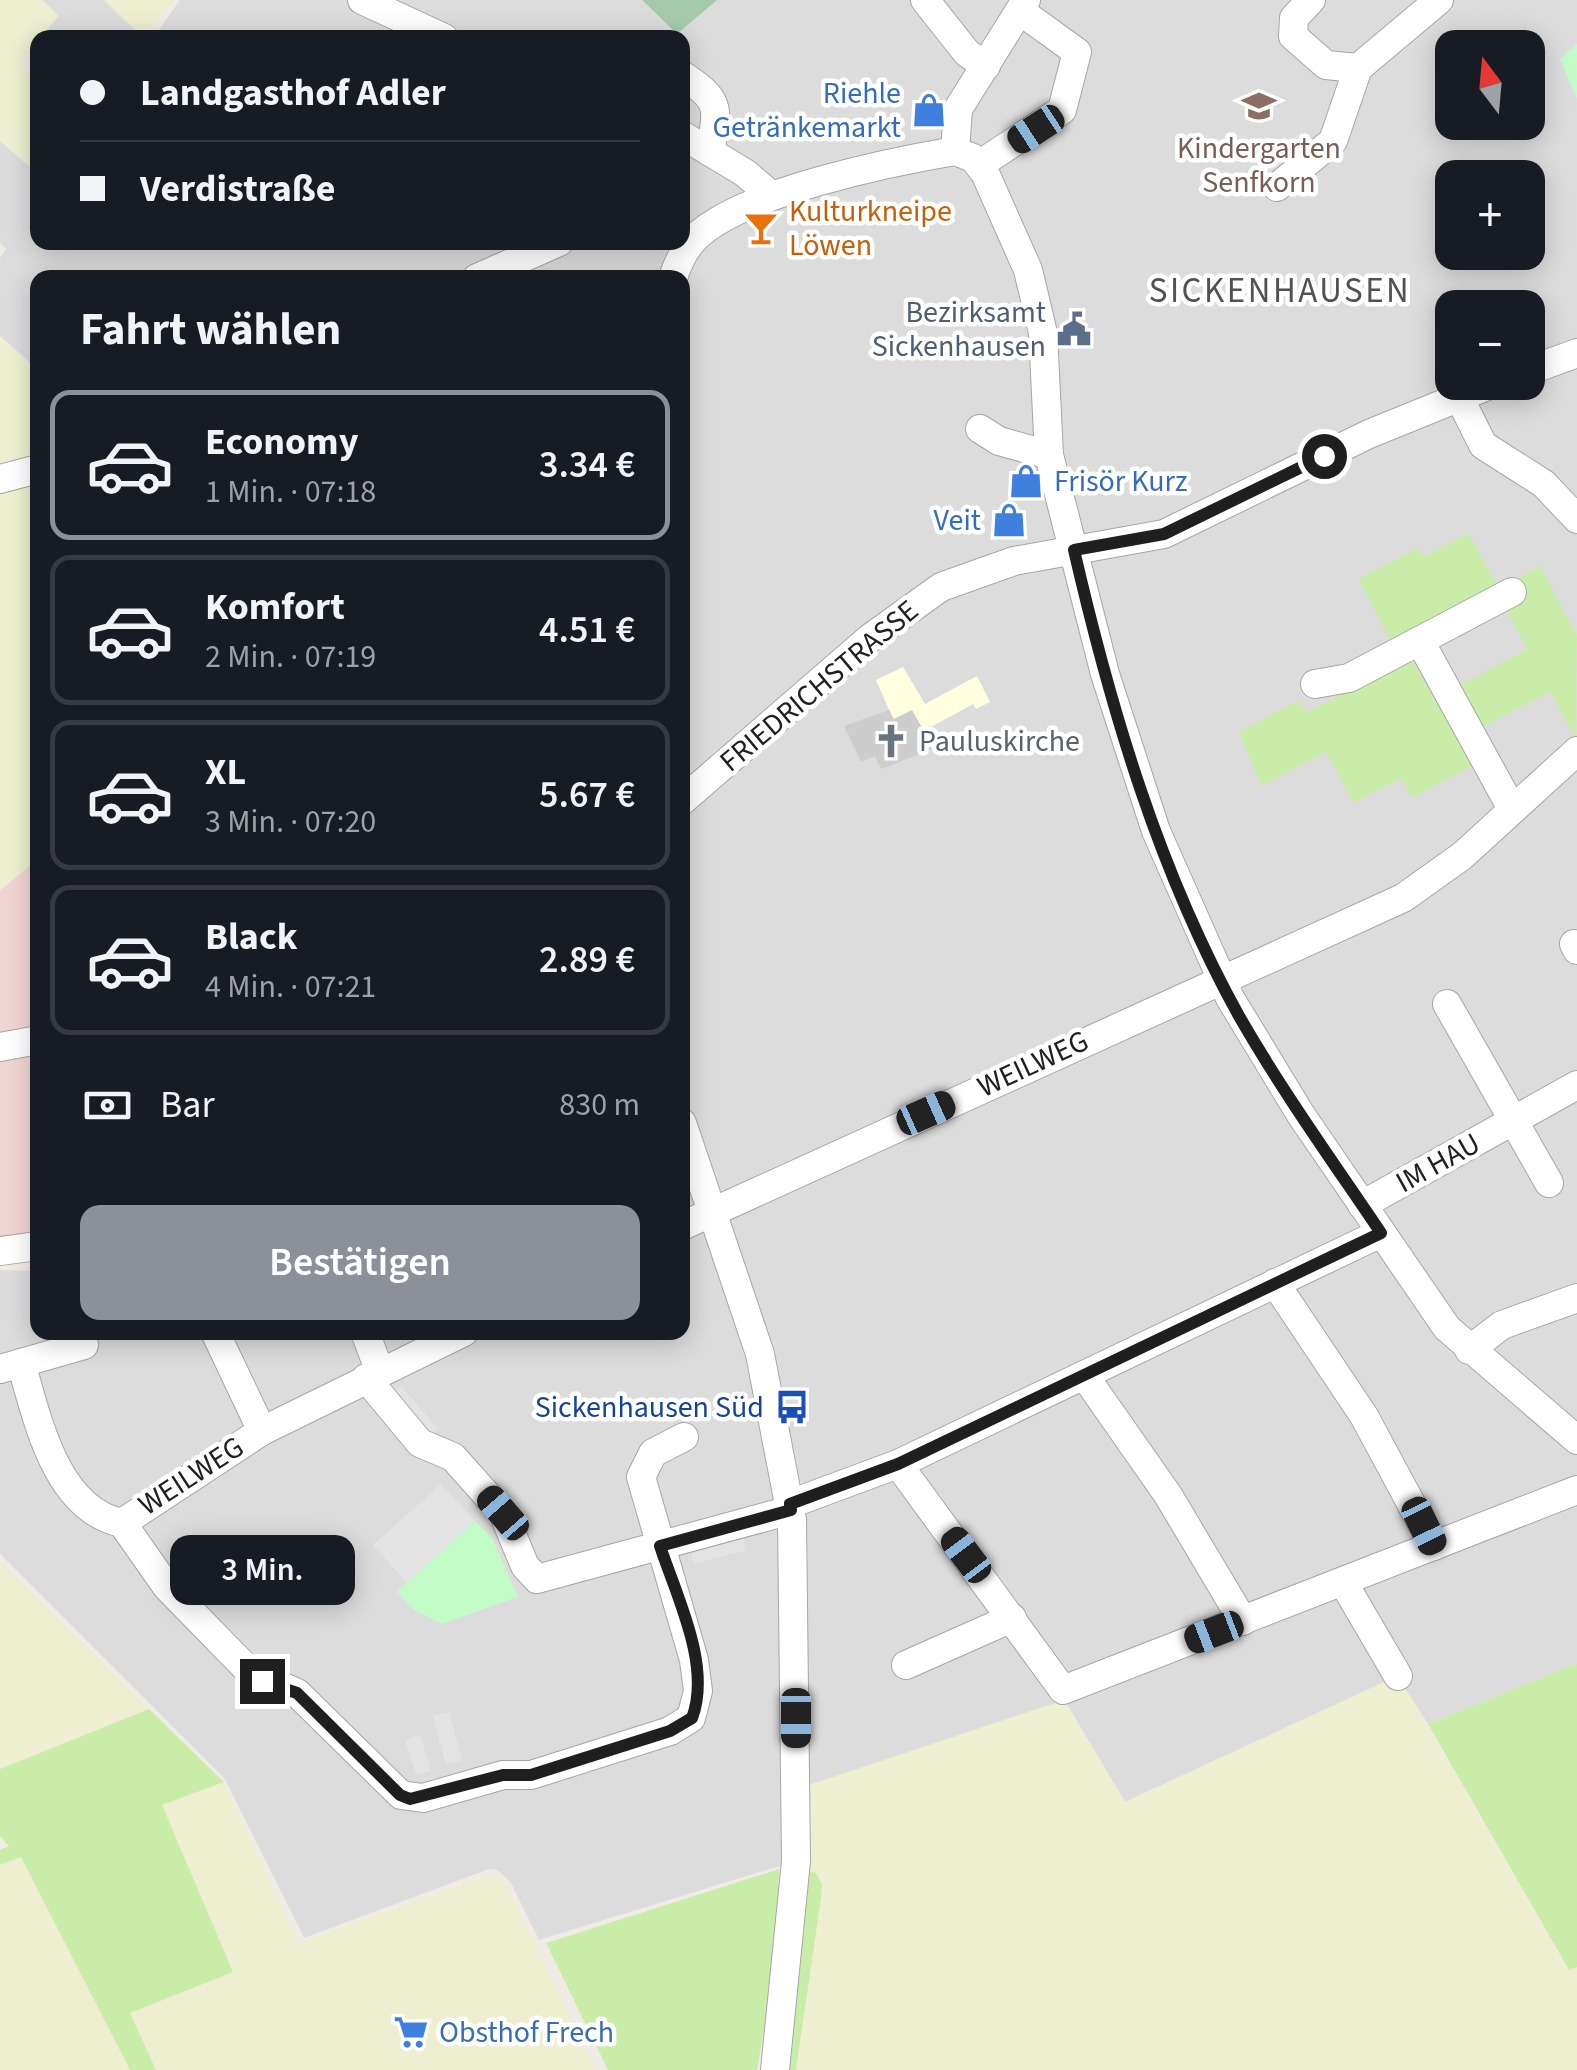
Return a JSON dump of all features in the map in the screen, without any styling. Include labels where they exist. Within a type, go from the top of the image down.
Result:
[{"type":"street","points":[[362,0],[427,30]]},
{"type":"street","points":[[925,0],[967,53],[986,66]]},
{"type":"street","points":[[1311,0],[1294,18],[1293,36],[1326,66],[1358,68]]},
{"type":"street","points":[[1278,187],[1333,141],[1358,68],[1438,0]]},
{"type":"street","points":[[690,237],[772,196],[967,158],[1058,114],[1070,89],[1077,52],[1023,5],[958,109],[967,158],[1037,298],[1049,455],[1104,674],[1142,793],[1221,980],[1259,1048],[1362,1205],[1438,1316],[1469,1350],[1577,1440]]},
{"type":"street","points":[[690,81],[711,97],[718,109],[710,152]]},
{"type":"street","points":[[690,140],[761,184],[772,196]]},
{"type":"street","points":[[495,270],[541,250]]},
{"type":"street","points":[[1545,365],[1577,353]]},
{"type":"street","name":"FRIEDRICHSTRASSE","points":[[690,794],[910,607],[978,570],[1164,534],[1354,442],[1452,400]]},
{"type":"street","points":[[1461,400],[1484,444],[1544,484],[1577,519]]},
{"type":"street","points":[[980,430],[998,440],[1049,455]]},
{"type":"street","points":[[0,479],[30,471]]},
{"type":"street","points":[[1315,684],[1349,678],[1512,592]]},
{"type":"street","points":[[1420,641],[1512,809]]},
{"type":"street","name":"WEILWEG","points":[[690,1222],[1403,898],[1462,856],[1577,751]]},
{"type":"street","name":"IM HAU","points":[[1447,1004],[1549,1182]]},
{"type":"street","points":[[0,1047],[30,1041]]},
{"type":"street","name":"IM HAU","points":[[1362,1205],[1577,1085]]},
{"type":"street","points":[[690,1145],[760,1354],[791,1507],[797,1807],[783,2017],[775,2070]]},
{"type":"street","points":[[367,1340],[373,1375],[420,1443],[453,1457],[503,1513],[526,1566],[537,1579],[791,1507],[898,1464],[1381,1233]]},
{"type":"street","points":[[0,1251],[30,1247]]},
{"type":"street","points":[[1275,1283],[1364,1416],[1434,1546]]},
{"type":"street","points":[[1469,1350],[1502,1325],[1577,1298]]},
{"type":"street","name":"WEILWEG","points":[[220,1340],[262,1431]]},
{"type":"street","name":"WEILWEG","points":[[122,1523],[262,1431],[447,1340]]},
{"type":"street","points":[[84,1344],[10,1366],[61,1471],[90,1506],[122,1523],[167,1588],[250,1672],[297,1693],[400,1795],[410,1799],[503,1775],[531,1775],[687,1724],[696,1703],[696,1669],[644,1488],[643,1466],[654,1453],[684,1437]]},
{"type":"street","points":[[1084,1375],[1168,1496],[1242,1621]]},
{"type":"street","points":[[898,1464],[1063,1690],[1577,1490]]},
{"type":"street","points":[[1343,1582],[1398,1676]]},
{"type":"street","points":[[906,1665],[938,1647],[1012,1618]]},
{"type":"shaded area","points":[[0,0],[42,0],[58,16],[46,30],[30,30],[30,50],[19,63],[30,73],[30,167],[0,141]]},
{"type":"shaded area","points":[[42,0],[104,0],[136,30],[47,30],[58,16]]},
{"type":"shaded area","points":[[104,0],[173,0],[149,30],[135,30]]},
{"type":"shaded area","points":[[180,0],[642,0],[673,30],[159,30]]},
{"type":"shaded area","points":[[642,0],[717,0],[682,30],[673,30]]},
{"type":"shaded area","points":[[717,0],[1577,0],[1577,1663],[1428,1724],[1397,1676],[1125,1802],[1065,1701],[796,1861],[539,1940],[510,1881],[497,1870],[489,1869],[304,1938],[225,1779],[0,1554],[0,1270],[30,1271],[30,1340],[690,1340],[690,270],[30,270],[30,363],[0,336],[0,258],[6,249],[0,243],[0,141],[30,167],[30,250],[690,250],[690,30],[682,30]]},
{"type":"shaded area","points":[[0,339],[30,366],[30,461],[0,469]]},
{"type":"shaded area","points":[[30,478],[30,866],[0,890],[0,486]]},
{"type":"shaded area","points":[[903,667],[925,704],[977,676],[990,702],[976,709],[973,704],[922,732],[912,711],[893,719],[876,680]]},
{"type":"shaded area","name":"Pauluskirche","points":[[889,710],[894,719],[912,710],[932,745],[930,750],[881,769],[875,756],[861,762],[844,726]]},
{"type":"shaded area","points":[[30,866],[30,1247],[0,1251],[0,890]]},
{"type":"shaded area","points":[[401,1386],[438,1429],[425,1440],[388,1398]]},
{"type":"shaded area","points":[[441,1484],[475,1521],[407,1583],[373,1545]]},
{"type":"shaded area","points":[[742,1534],[746,1550],[694,1564],[690,1549]]},
{"type":"shaded area","points":[[0,1561],[149,1709],[0,1769]]},
{"type":"shaded area","points":[[1398,1676],[1568,1970],[1577,1967],[1577,2070],[775,2070],[797,1789],[1064,1700],[1125,1802]]},
{"type":"shaded area","points":[[449,1712],[462,1760],[446,1765],[433,1716]]},
{"type":"shaded area","points":[[420,1735],[431,1771],[416,1775],[405,1740]]},
{"type":"shaded area","points":[[224,1782],[297,1943],[493,1874],[506,1885],[595,2070],[156,2070],[130,2013],[233,1972],[162,1805]]},
{"type":"shaded area","points":[[21,1856],[130,2070],[0,2070],[0,1865]]},
{"type":"green space","points":[[1577,44],[1577,99],[1560,59]]},
{"type":"green space","points":[[1468,533],[1499,588],[1540,566],[1577,635],[1575,738],[1550,692],[1477,730],[1455,688],[1527,649],[1505,607],[1393,645],[1358,579],[1418,548],[1424,557]]},
{"type":"green space","points":[[1412,660],[1474,765],[1412,798],[1401,778],[1354,803],[1326,752],[1261,786],[1239,732],[1299,700],[1306,712]]},
{"type":"green space","points":[[475,1521],[492,1538],[518,1597],[442,1624],[414,1610],[397,1592]]},
{"type":"green space","points":[[1577,1663],[1577,1967],[1569,1970],[1428,1724]]},
{"type":"green space","points":[[149,1709],[224,1782],[162,1805],[233,1972],[130,2013],[156,2070],[130,2070],[21,1857],[0,1865],[0,1850],[9,1846],[0,1836],[0,1769]]},
{"type":"green space","points":[[779,1869],[775,1966],[757,2070],[608,2070],[546,1943]]},
{"type":"green space","points":[[809,1871],[816,1873],[822,1884],[821,1898],[796,2070],[787,2070]]},
{"type":"place","name":"Kindergarten Senfkorn","points":[[1259,106]]},
{"type":"place","name":"Riehle Getränkemarkt","points":[[929,110]]},
{"type":"place","name":"Kulturkneipe Löwen","points":[[761,228]]},
{"type":"place","name":"Bezirksamt Sickenhausen","points":[[1074,329]]},
{"type":"place","name":"Frisör Kurz","points":[[1026,481]]},
{"type":"place","name":"Veit","points":[[1009,520]]},
{"type":"place","name":"Pauluskirche","points":[[891,741]]},
{"type":"place","name":"Sickenhausen Süd","points":[[792,1407]]},
{"type":"place","name":"Obsthof Frech","points":[[411,2032]]},
{"type":"district","name":"SICKENHAUSEN","points":[[1280,291]]},
{"type":"route","points":[[262,1681],[297,1693],[400,1795],[410,1799],[503,1775],[531,1775],[670,1731],[692,1718],[698,1691],[690,1644],[660,1546],[791,1510],[790,1504],[898,1464],[1381,1233],[1280,1082],[1221,980],[1142,793],[1104,674],[1074,550],[1164,534],[1324,456]]}]
